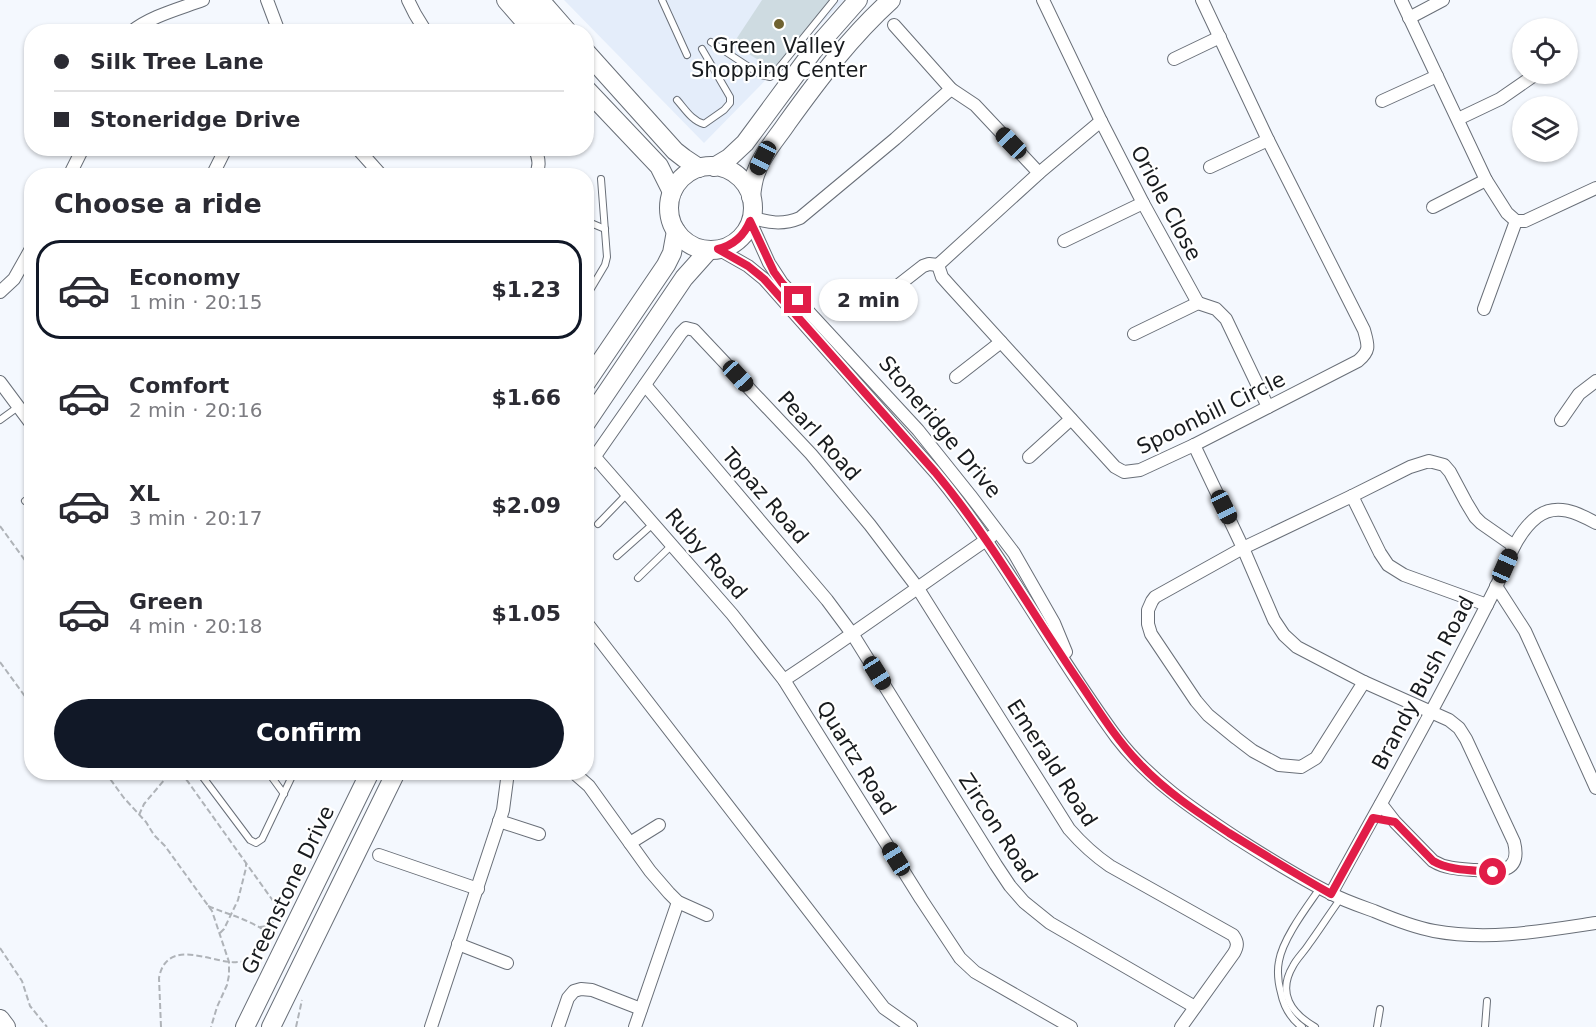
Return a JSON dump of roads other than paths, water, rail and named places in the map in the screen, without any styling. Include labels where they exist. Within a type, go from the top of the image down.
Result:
[{"type":"main road","points":[[506,0],[527,24]]},
{"type":"main road","points":[[524,0],[553,24]]},
{"type":"main road","points":[[540,0],[556,24]]},
{"type":"main road","points":[[556,0],[559,24]]},
{"type":"main road","points":[[594,61],[675,151],[684,158],[707,167],[727,170],[739,177],[747,188],[752,205],[751,219],[745,232],[730,245],[714,249],[692,245],[676,231],[669,212],[672,192],[681,178],[692,171],[707,167],[729,158],[745,143],[806,60],[856,0]]},
{"type":"main road","points":[[750,197],[757,169],[770,147],[813,87],[848,44],[891,0]]},
{"type":"main road","points":[[594,98],[658,166],[672,192]]},
{"type":"main road","points":[[594,371],[666,266],[672,253],[676,231]]},
{"type":"main road","points":[[594,411],[684,278],[714,249]]},
{"type":"main road","name":"Greenstone Drive","points":[[245,1027],[284,948],[291,915],[366,780]]},
{"type":"main road","points":[[271,1027],[392,780]]},
{"type":"main road","points":[[0,1019],[6,1027]]},
{"type":"street","points":[[143,24],[203,0]]},
{"type":"street","points":[[267,0],[276,24]]},
{"type":"street","points":[[408,0],[421,24]]},
{"type":"street","points":[[873,305],[923,266],[938,265],[1039,173],[1101,121],[1043,0]]},
{"type":"street","name":"Spoonbill Circle","points":[[938,265],[942,277],[1115,467],[1124,472],[1140,470],[1194,445],[1358,361],[1366,354],[1368,345],[1364,330],[1268,140],[1202,0]]},
{"type":"street","points":[[1401,0],[1486,180],[1507,213],[1516,221],[1525,221],[1596,189]]},
{"type":"street","points":[[1409,18],[1443,0]]},
{"type":"street","points":[[894,26],[951,89],[975,105],[1039,173]]},
{"type":"street","points":[[1174,59],[1220,37]]},
{"type":"street","points":[[1382,101],[1437,76]]},
{"type":"street","points":[[1458,119],[1500,99],[1522,84]]},
{"type":"street","points":[[751,219],[766,222],[789,222],[800,218],[951,89]]},
{"type":"street","name":"Oriole Close","points":[[1101,121],[1198,303]]},
{"type":"street","points":[[1210,167],[1268,140]]},
{"type":"street","points":[[364,156],[375,168]]},
{"type":"street","points":[[1433,207],[1486,180]]},
{"type":"street","points":[[1064,241],[1143,203]]},
{"type":"street","name":"Stoneridge Drive","points":[[751,219],[769,263],[782,283],[918,430],[1014,553],[1054,623],[1075,675]]},
{"type":"street","points":[[1484,309],[1516,221]]},
{"type":"street","name":"Stoneridge Drive","points":[[714,249],[748,266],[764,279],[960,502],[987,539],[1118,738],[1139,764],[1163,786],[1198,812],[1266,856],[1330,893],[1391,918],[1435,931],[1496,935],[1596,923]]},
{"type":"street","points":[[0,291],[14,279],[24,261]]},
{"type":"street","points":[[1134,334],[1198,303],[1216,309],[1226,319],[1268,407]]},
{"type":"street","name":"Pearl Road","points":[[645,385],[681,333],[686,328],[694,330],[811,454],[870,525],[917,587]]},
{"type":"street","points":[[956,377],[1001,342]]},
{"type":"street","points":[[1561,420],[1580,394],[1596,381]]},
{"type":"street","points":[[0,382],[24,415]]},
{"type":"street","points":[[594,456],[645,385]]},
{"type":"street","name":"Topaz Road","points":[[645,385],[812,582],[853,634]]},
{"type":"street","points":[[1029,457],[1071,419]]},
{"type":"street","points":[[1194,445],[1274,620],[1284,635],[1297,647],[1364,682],[1449,720],[1463,733],[1514,842],[1516,855],[1512,866],[1498,872],[1443,866],[1433,861],[1381,804]]},
{"type":"street","name":"Ruby Road","points":[[594,456],[732,614],[784,680]]},
{"type":"street","points":[[1364,682],[1312,761],[1301,767],[1286,767],[1272,762],[1236,738],[1208,715],[1151,634],[1148,610],[1155,597],[1243,548],[1419,463],[1429,461],[1443,465],[1450,472],[1470,511],[1481,524],[1514,546]]},
{"type":"street","points":[[1352,496],[1384,561],[1392,568],[1404,575],[1487,605]]},
{"type":"street","name":"Brandy Bush Road","points":[[1330,893],[1432,713],[1514,546],[1533,521],[1552,510],[1568,510],[1596,524]]},
{"type":"street","points":[[784,680],[998,532]]},
{"type":"street","points":[[1496,586],[1525,631],[1596,788]]},
{"type":"street","name":"Emerald Road","points":[[917,587],[1070,829],[1082,844],[1110,866],[1230,932],[1236,939],[1237,948],[1195,1007]]},
{"type":"street","points":[[594,632],[884,1008],[910,1027]]},
{"type":"street","name":"Zircon Road","points":[[853,634],[996,865],[1024,902],[1073,938],[1195,1007]]},
{"type":"street","name":"Quartz Road","points":[[784,680],[960,958],[975,972],[1071,1027]]},
{"type":"street","points":[[432,1027],[499,821],[507,780]]},
{"type":"street","points":[[582,780],[589,786],[650,871],[678,902],[707,915]]},
{"type":"street","points":[[1373,818],[1395,822]]},
{"type":"street","points":[[499,821],[539,834]]},
{"type":"street","points":[[630,843],[659,825]]},
{"type":"street","points":[[379,855],[478,889]]},
{"type":"street","points":[[635,1027],[678,902]]},
{"type":"street","points":[[458,944],[507,963]]},
{"type":"street","points":[[558,1027],[568,998],[574,991],[581,989],[592,990],[641,1009]]},
{"type":"street","points":[[1182,1027],[1195,1007]]},
{"type":"lane","points":[[662,0],[687,55]]},
{"type":"lane","points":[[711,42],[761,75],[770,77],[834,0]]},
{"type":"lane","points":[[676,100],[694,119],[704,124],[724,111],[730,103],[730,97],[702,49]]},
{"type":"lane","points":[[594,284],[605,265],[607,248],[601,179]]},
{"type":"lane","points":[[594,224],[605,229]]},
{"type":"lane","points":[[0,420],[18,407]]},
{"type":"lane","points":[[598,524],[627,494]]},
{"type":"lane","points":[[617,556],[653,523]]},
{"type":"lane","points":[[638,578],[672,544]]},
{"type":"lane","points":[[206,780],[253,842],[259,842],[262,839],[290,780]]},
{"type":"lane","points":[[274,780],[284,794]]},
{"type":"lane","points":[[1302,1027],[1286,1010],[1279,985],[1278,963],[1284,945],[1330,893]]},
{"type":"lane","points":[[1315,1027],[1303,1020],[1290,1005],[1287,996],[1287,977],[1309,944],[1330,893]]},
{"type":"lane","points":[[1485,1027],[1487,1001]]},
{"type":"lane","points":[[1377,1027],[1380,1009]]},
{"type":"place","name":"Green Valley Shopping Center","points":[[779,24]]}]
